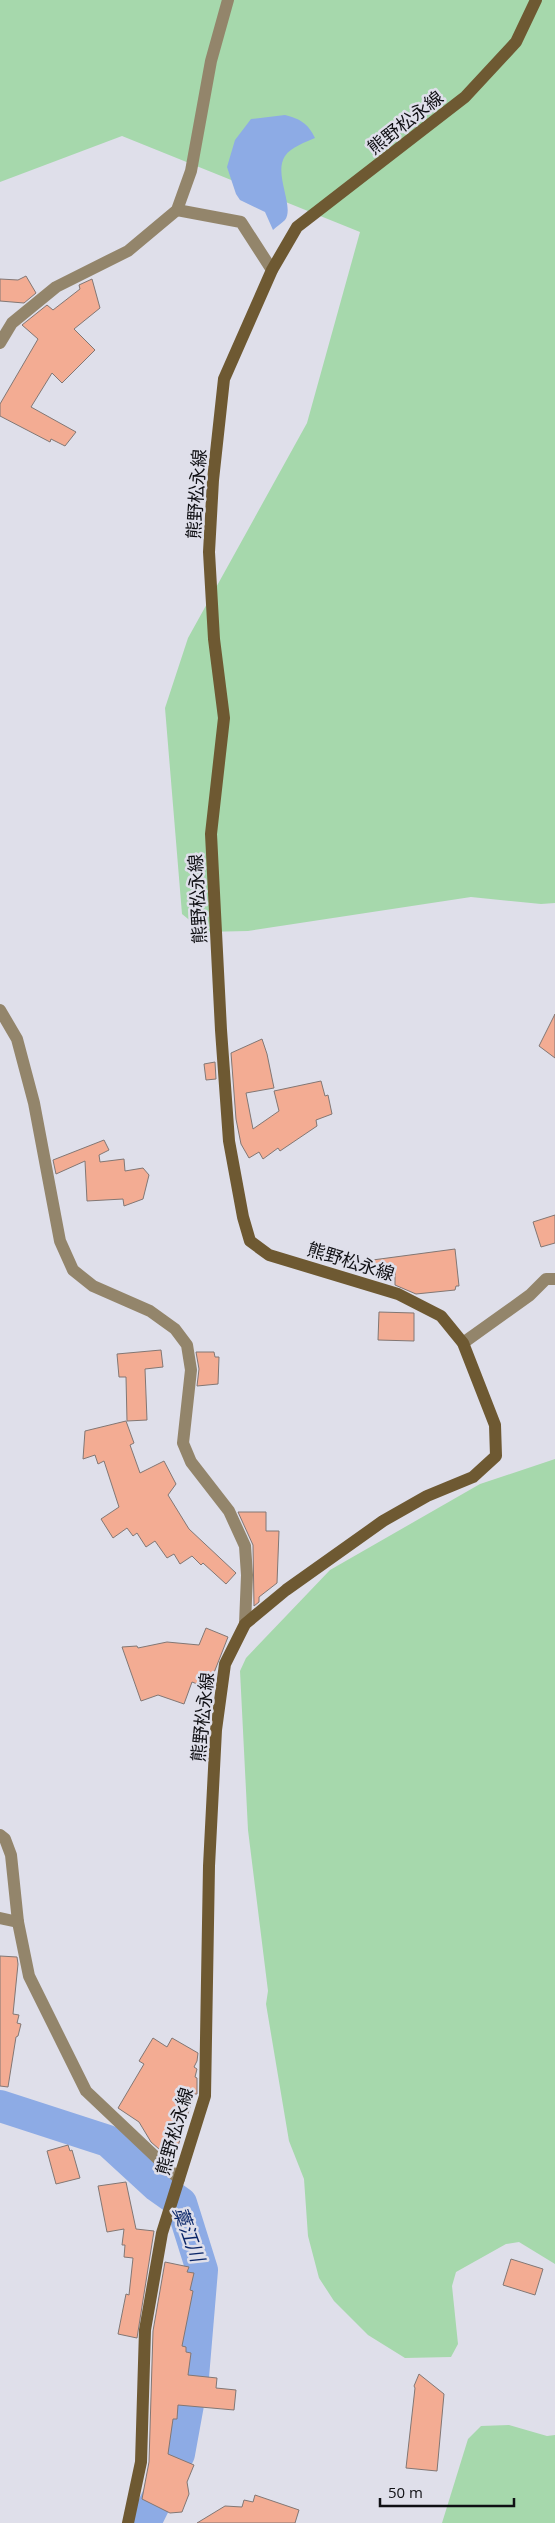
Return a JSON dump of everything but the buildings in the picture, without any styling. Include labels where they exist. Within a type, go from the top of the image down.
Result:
[{"type":"main road","name":"熊野松永線","points":[[128,2523],[141,2462],[145,2330],[162,2234],[205,2096],[209,1866],[216,1730],[225,1664],[245,1624],[286,1590],[383,1521],[427,1496],[472,1477],[496,1456],[495,1425],[463,1343],[441,1316],[398,1294],[269,1255],[250,1241],[243,1217],[229,1141],[211,834],[224,718],[214,639],[209,552],[213,480],[224,379],[272,270],[297,227],[465,97],[516,42],[536,0]]},
{"type":"street","points":[[0,344],[12,322],[56,288],[128,252],[177,210],[191,171],[211,62],[228,0]]},
{"type":"street","points":[[177,210],[241,222],[272,270]]},
{"type":"street","points":[[0,1010],[17,1039],[34,1103],[60,1241],[73,1270],[94,1286],[150,1311],[175,1328],[187,1345],[191,1370],[183,1443],[191,1462],[229,1511],[245,1546],[247,1575],[245,1624]]},
{"type":"street","points":[[463,1343],[530,1295],[546,1279],[555,1279]]},
{"type":"street","points":[[0,1835],[5,1838],[11,1855],[18,1922],[29,1976],[86,2090],[177,2184]]},
{"type":"street","points":[[0,1918],[18,1922]]},
{"type":"green space","points":[[0,0],[555,0],[555,903],[541,904],[471,897],[248,931],[204,932],[182,914],[165,708],[188,638],[307,423],[360,232],[122,136],[0,182]]},
{"type":"green space","points":[[555,1459],[555,2264],[519,2242],[506,2244],[456,2272],[452,2286],[458,2344],[451,2357],[405,2358],[368,2335],[334,2301],[319,2278],[308,2236],[304,2179],[289,2141],[266,2004],[268,1991],[248,1830],[240,1671],[246,1658],[330,1570],[480,1484]]},
{"type":"green space","points":[[509,2425],[547,2436],[555,2435],[555,2523],[442,2523],[468,2439],[481,2426]]},
{"type":"water","points":[[285,115],[303,122],[315,138],[295,147],[285,156],[281,172],[288,207],[287,214],[285,220],[273,230],[265,212],[240,200],[236,194],[227,167],[235,140],[251,119]]},
{"type":"waterway","name":"藁江川","points":[[0,2106],[108,2141],[157,2186],[181,2203],[202,2270],[193,2377],[179,2454],[145,2523]]}]
